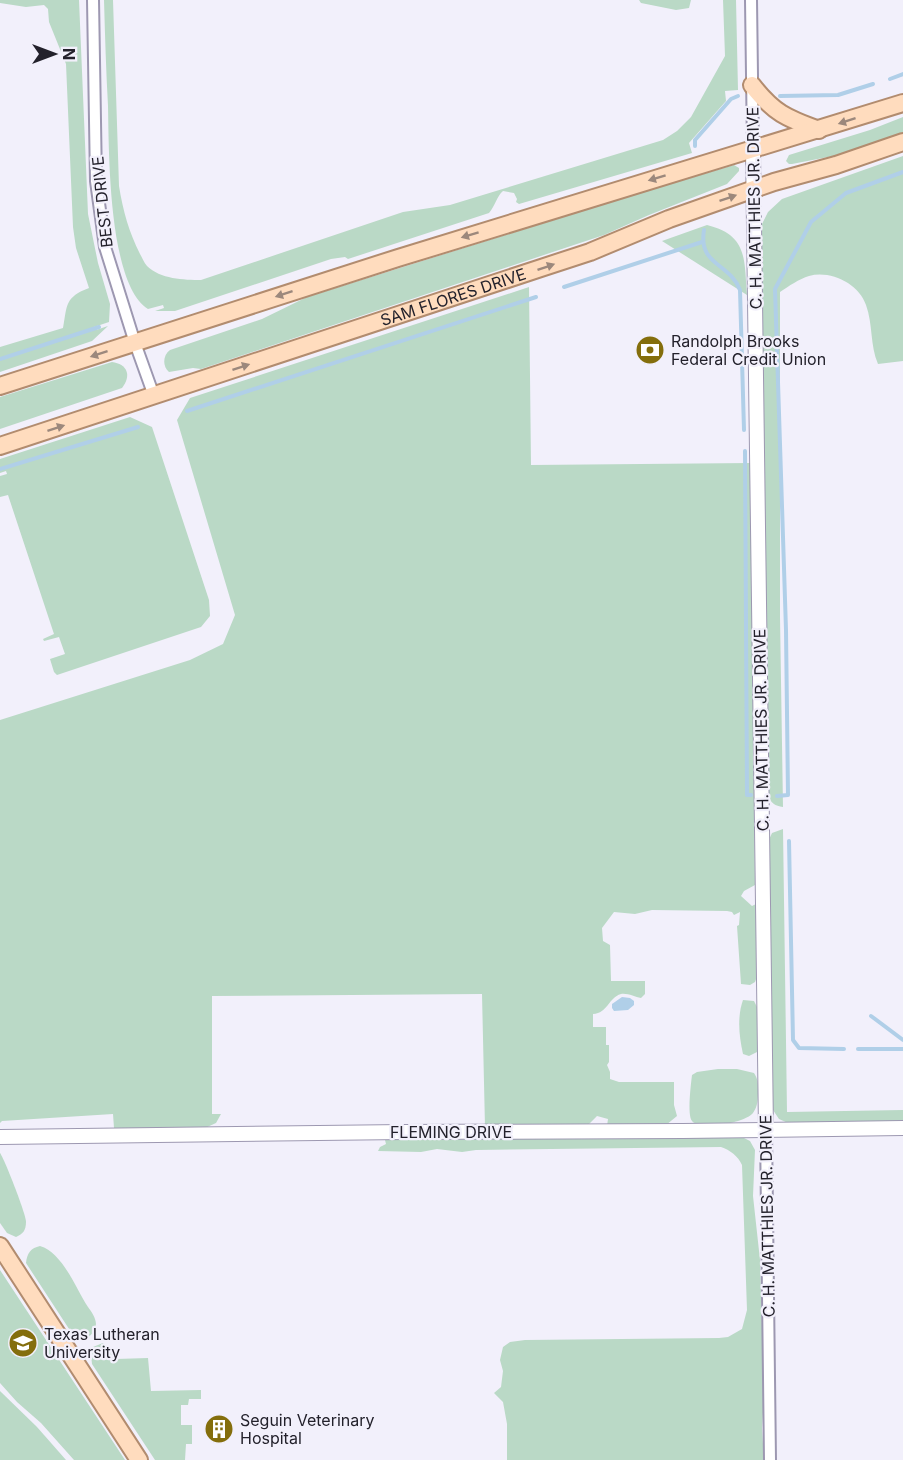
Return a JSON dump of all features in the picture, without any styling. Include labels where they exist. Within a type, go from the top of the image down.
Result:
[{"type":"main road","points":[[752,85],[777,112],[819,130]]},
{"type":"main road","points":[[0,386],[398,258],[903,103]]},
{"type":"main road","name":"SAM FLORES DRIVE","points":[[0,446],[590,252],[669,219],[903,142]]},
{"type":"main road","points":[[0,1246],[139,1460]]},
{"type":"street","name":"BEST DRIVE","points":[[93,0],[96,181],[105,247],[154,396]]},
{"type":"street","name":"C. H. MATTHIES JR. DRIVE","points":[[751,0],[770,1460]]},
{"type":"street","name":"FLEMING DRIVE","points":[[0,1137],[903,1128]]},
{"type":"green space","points":[[0,0],[79,0],[88,214],[98,263],[110,304],[109,322],[94,327],[96,330],[108,326],[92,341],[0,372],[0,347],[63,328],[68,303],[75,295],[89,288],[76,248],[73,227],[66,64],[49,22],[48,9],[44,5],[26,7],[0,3]]},
{"type":"green space","points":[[104,0],[113,0],[119,186],[125,213],[133,238],[146,265],[159,274],[180,279],[201,280],[403,212],[450,205],[663,140],[677,131],[691,117],[725,56],[723,0],[736,0],[738,90],[725,91],[726,101],[689,143],[692,153],[519,204],[516,202],[514,193],[503,191],[489,213],[348,259],[345,257],[331,259],[175,311],[155,311],[164,308],[163,305],[148,309],[135,295],[125,273],[118,246],[111,183]]},
{"type":"green space","points":[[639,0],[691,0],[689,8],[676,10],[641,3]]},
{"type":"green space","points":[[903,117],[903,133],[833,156],[792,164],[786,161],[789,155],[870,130]]},
{"type":"green space","points":[[903,156],[903,361],[878,364],[866,305],[857,291],[843,280],[826,275],[809,276],[780,292],[780,617],[783,807],[780,807],[770,801],[768,796],[761,226],[768,212],[782,199]]},
{"type":"green space","points":[[734,165],[739,168],[739,171],[727,184],[604,235],[201,369],[169,372],[165,367],[165,358],[170,350],[262,319],[307,297]]},
{"type":"green space","points":[[707,225],[720,229],[737,242],[744,260],[747,295],[662,241]]},
{"type":"green space","points":[[529,287],[531,465],[751,463],[755,885],[744,891],[741,896],[752,906],[756,904],[758,974],[755,982],[750,985],[741,984],[737,926],[740,912],[734,915],[727,911],[652,910],[635,914],[614,912],[602,928],[603,941],[610,945],[611,981],[645,981],[645,994],[641,998],[621,994],[602,1011],[593,1014],[593,1027],[606,1027],[606,1045],[609,1045],[607,1065],[610,1079],[619,1082],[674,1082],[674,1105],[677,1116],[666,1125],[607,1126],[608,1119],[597,1116],[588,1125],[485,1127],[482,994],[212,996],[212,1114],[221,1114],[216,1123],[205,1128],[114,1128],[113,1114],[2,1121],[0,1123],[0,720],[190,660],[223,644],[235,615],[177,420],[190,398]]},
{"type":"green space","points":[[112,362],[121,365],[126,371],[127,379],[122,388],[0,429],[0,397]]},
{"type":"green space","points":[[130,417],[152,427],[209,600],[210,616],[201,627],[57,675],[50,659],[65,654],[59,637],[44,641],[43,639],[54,634],[8,495],[0,497],[0,476],[7,474],[6,471],[0,473],[0,459]]},
{"type":"green space","points":[[783,829],[787,1112],[903,1110],[903,1122],[788,1123],[779,1119],[773,1110],[768,842],[772,833]]},
{"type":"green space","points":[[743,1000],[754,1001],[757,1007],[758,1049],[749,1056],[743,1054],[740,1033],[739,1020]]},
{"type":"green space","points":[[718,1069],[737,1069],[754,1073],[758,1085],[756,1108],[748,1117],[732,1123],[713,1126],[697,1124],[692,1121],[690,1112],[692,1075]]},
{"type":"green space","points":[[742,1137],[750,1141],[755,1150],[753,1196],[760,1260],[764,1460],[507,1460],[507,1424],[503,1402],[494,1393],[501,1387],[503,1371],[500,1360],[503,1347],[510,1342],[719,1338],[728,1337],[742,1329],[747,1310],[742,1165],[733,1154],[721,1147],[462,1152],[437,1149],[421,1152],[378,1151],[386,1144],[385,1140]]},
{"type":"green space","points":[[0,1153],[26,1222],[25,1229],[16,1237],[7,1233],[0,1223]]},
{"type":"green space","points":[[40,1246],[56,1256],[93,1315],[96,1322],[95,1328],[91,1335],[84,1339],[73,1335],[26,1263],[30,1252]]},
{"type":"green space","name":"Texas Lutheran University","points":[[0,1270],[125,1460],[74,1460],[41,1423],[0,1383]]},
{"type":"green space","points":[[103,1343],[116,1359],[148,1358],[151,1391],[201,1390],[201,1399],[189,1399],[188,1405],[181,1405],[181,1425],[192,1425],[192,1444],[186,1444],[185,1460],[155,1460],[92,1364],[93,1347]]},
{"type":"green space","points":[[0,1391],[37,1427],[66,1460],[0,1460]]},
{"type":"water","points":[[622,997],[630,998],[634,1001],[634,1005],[628,1010],[614,1011],[612,1004]]},
{"type":"waterway","points":[[890,79],[903,74]]},
{"type":"waterway","points":[[780,96],[838,95],[873,84]]},
{"type":"waterway","points":[[695,146],[695,140],[731,99],[738,96]]},
{"type":"waterway","points":[[777,796],[788,795],[786,630],[775,289],[811,222],[846,193],[903,172]]},
{"type":"waterway","points":[[704,230],[703,242],[706,251],[729,274],[740,290],[744,430]]},
{"type":"waterway","points":[[564,287],[702,242]]},
{"type":"waterway","points":[[187,411],[536,297]]},
{"type":"waterway","points":[[0,359],[99,327]]},
{"type":"waterway","points":[[0,469],[138,427]]},
{"type":"waterway","points":[[745,451],[747,795],[751,795]]},
{"type":"waterway","points":[[789,841],[793,1040],[799,1048],[844,1049]]},
{"type":"waterway","points":[[871,1016],[903,1040]]},
{"type":"waterway","points":[[858,1049],[903,1049]]},
{"type":"place","name":"Randolph Brooks Federal Credit Union","points":[[650,350]]},
{"type":"place","name":"Texas Lutheran University","points":[[23,1343]]},
{"type":"place","name":"Seguin Veterinary Hospital","points":[[219,1429]]}]
